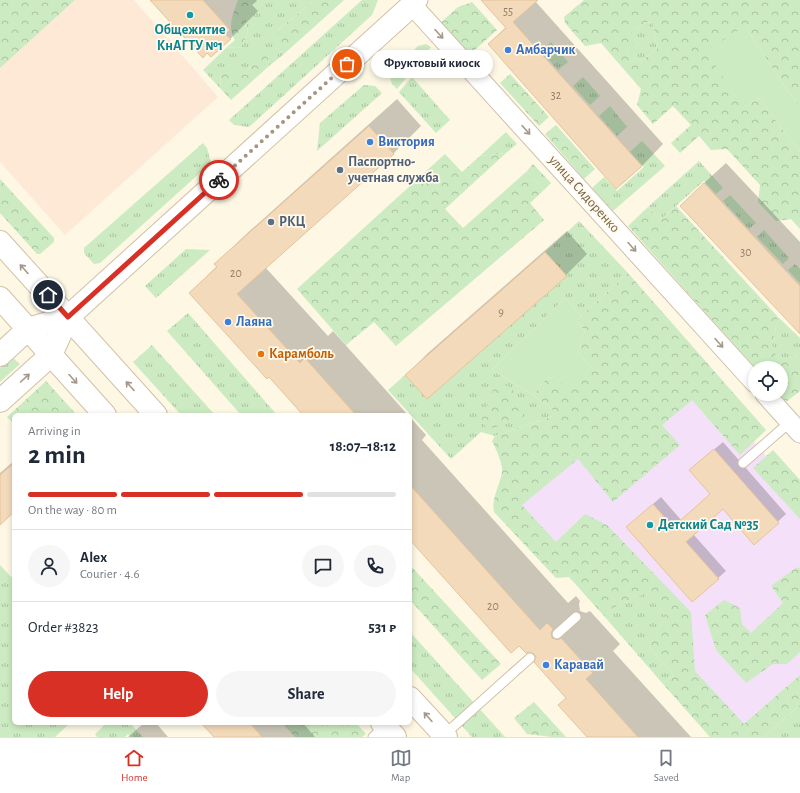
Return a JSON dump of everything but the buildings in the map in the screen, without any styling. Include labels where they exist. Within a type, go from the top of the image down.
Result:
[{"type":"street","points":[[0,401],[51,355],[68,317],[413,2]]},
{"type":"street","name":"улица Сидоренко","points":[[413,2],[748,375]]},
{"type":"street","points":[[0,242],[154,413]]},
{"type":"street","points":[[0,298],[103,413]]},
{"type":"street","points":[[0,355],[28,329],[68,317]]},
{"type":"street","points":[[771,401],[795,427]]},
{"type":"street","points":[[412,702],[443,736]]},
{"type":"lane","points":[[743,463],[795,427]]},
{"type":"lane","points":[[558,634],[576,617]]},
{"type":"lane","points":[[443,736],[530,658]]},
{"type":"shaded area","points":[[75,0],[134,0],[218,97],[65,235],[0,162],[0,68]]},
{"type":"shaded area","points":[[654,330],[800,494],[800,689],[747,737],[613,608],[508,489]]},
{"type":"green space","points":[[0,0],[75,0],[0,68]]},
{"type":"green space","points":[[238,0],[250,1],[251,10],[246,22],[248,33],[241,47],[226,48],[235,40],[231,30],[231,25]]},
{"type":"green space","points":[[248,0],[314,0],[278,30],[278,49],[284,54],[269,66],[268,59],[251,66],[243,75],[221,74],[220,88],[203,70],[226,48],[241,47],[248,33],[246,22],[251,10],[250,1]]},
{"type":"green space","points":[[314,0],[344,0],[284,54],[278,49],[278,30]]},
{"type":"green space","points":[[362,0],[378,0],[372,15],[249,127],[234,125],[229,120]]},
{"type":"green space","points":[[584,0],[800,0],[800,107],[782,83],[745,26],[743,108],[759,98],[800,152],[800,229],[791,219],[776,221],[758,202],[760,185],[727,149],[711,150],[699,136],[680,153],[671,143],[691,125],[673,106],[653,124],[637,105],[641,89],[601,43],[585,46],[565,23],[564,17]],"holes":[[[646,22],[653,23],[657,49],[641,61],[632,57],[632,31]]]},
{"type":"green space","points":[[472,2],[497,30],[468,56],[439,24],[458,7]]},
{"type":"green space","points":[[646,22],[653,23],[657,49],[641,61],[632,57],[632,31]]},
{"type":"green space","points":[[745,26],[782,83],[800,107],[800,152],[759,98],[743,108],[706,51]]},
{"type":"green space","points":[[551,42],[568,62],[558,70],[541,51]]},
{"type":"green space","points":[[426,44],[431,47],[397,89],[392,84],[390,78],[392,71],[418,46]]},
{"type":"green space","points":[[264,51],[268,59],[269,66],[231,100],[220,88],[221,74],[234,70],[243,75],[251,66],[252,54]]},
{"type":"green space","points":[[510,74],[549,117],[539,126],[500,83]]},
{"type":"green space","points":[[412,77],[450,120],[436,133],[399,92]]},
{"type":"green space","points":[[583,77],[600,96],[590,105],[573,86]]},
{"type":"green space","points":[[364,85],[375,86],[382,93],[317,151],[320,123]]},
{"type":"green space","points":[[610,106],[627,127],[617,136],[599,116]]},
{"type":"green space","points":[[556,125],[595,169],[584,179],[545,134]]},
{"type":"green space","points":[[506,132],[517,144],[506,153],[480,156]]},
{"type":"green space","points":[[642,141],[665,166],[613,211],[592,188],[604,177],[617,191],[644,167],[630,152]]},
{"type":"green space","points":[[203,143],[207,148],[211,163],[100,263],[94,264],[84,253],[84,248]]},
{"type":"green space","points":[[506,153],[445,209],[463,228],[527,171],[544,190],[530,203],[544,220],[396,346],[374,322],[346,345],[297,289],[445,154],[462,172],[480,156]]},
{"type":"green space","points":[[699,161],[723,188],[716,194],[704,181],[660,220],[648,207]]},
{"type":"green space","points":[[533,164],[551,183],[544,190],[527,171]]},
{"type":"green space","points":[[0,179],[54,238],[54,242],[40,254],[37,254],[0,213]]},
{"type":"green space","points":[[730,195],[756,223],[749,229],[723,201]]},
{"type":"green space","points":[[676,206],[778,317],[772,345],[778,360],[796,356],[800,361],[800,391],[788,400],[788,361],[749,361],[628,226],[648,207],[660,220]]},
{"type":"green space","points":[[579,221],[628,273],[581,316],[565,298],[492,370],[533,395],[553,410],[553,416],[495,436],[481,432],[451,459],[412,416],[412,413],[409,413],[388,390],[405,375],[427,399],[566,276],[545,252]]},
{"type":"green space","points":[[764,230],[789,258],[783,264],[757,237]]},
{"type":"green space","points":[[186,249],[210,250],[156,298],[145,286]]},
{"type":"green space","points":[[795,264],[800,269],[800,283],[788,270]]},
{"type":"green space","points":[[628,273],[766,430],[740,455],[692,400],[662,425],[680,445],[613,502],[578,459],[522,505],[556,542],[585,514],[607,525],[691,612],[695,671],[744,724],[800,675],[800,705],[764,737],[710,737],[663,684],[674,675],[649,647],[666,616],[646,593],[613,608],[604,616],[569,577],[556,578],[494,512],[493,507],[502,469],[499,456],[492,441],[495,436],[553,416],[553,410],[533,395],[546,379],[593,369],[578,352],[585,331],[577,322],[581,316]]},
{"type":"green space","points":[[565,298],[581,316],[577,322],[585,331],[578,352],[593,369],[568,390],[555,376],[546,379],[533,395],[492,370]]},
{"type":"green space","points":[[188,313],[275,413],[239,413],[167,331]]},
{"type":"green space","points":[[778,317],[800,338],[800,361],[796,356],[778,361],[772,345]]},
{"type":"green space","points":[[152,345],[213,413],[179,413],[133,362]]},
{"type":"green space","points":[[12,357],[20,364],[0,382],[0,368]]},
{"type":"green space","points":[[46,381],[75,413],[12,413],[12,422],[7,417]]},
{"type":"green space","points":[[495,385],[508,386],[515,392],[516,401],[525,411],[521,418],[510,419],[503,425],[492,428],[486,427],[478,414],[486,409]]},
{"type":"green space","points":[[773,450],[800,480],[800,519],[753,468]]},
{"type":"green space","points":[[0,565],[12,578],[12,725],[68,725],[55,737],[0,737]]},
{"type":"green space","points":[[412,567],[501,664],[482,680],[412,602]]},
{"type":"green space","points":[[797,567],[800,569],[800,652],[787,664],[773,664],[746,683],[716,650],[705,615],[724,600],[740,608],[742,624],[751,633],[783,603],[771,586]]},
{"type":"green space","points":[[646,593],[666,616],[649,647],[674,675],[663,684],[604,616],[613,608]]},
{"type":"green space","points":[[412,634],[505,737],[472,737],[412,670]]},
{"type":"green space","points":[[534,702],[566,737],[527,734],[514,718]]},
{"type":"green space","points":[[800,705],[800,737],[764,737]]},
{"type":"green space","points":[[105,725],[132,725],[143,737],[131,737],[128,734],[125,737],[97,737],[95,734]]},
{"type":"green space","points":[[284,725],[358,725],[366,734],[362,737],[295,737]]},
{"type":"way so far","points":[[219,180],[347,64]]},
{"type":"place","name":"Общежитие КнАГТУ №1","points":[[190,15]]},
{"type":"place","name":"Амбарчик","points":[[508,50]]},
{"type":"place","name":"Фруктовый киоск","points":[[347,64]]},
{"type":"place","name":"Виктория","points":[[370,142]]},
{"type":"place","name":"Паспортно- учетная служба","points":[[340,170]]},
{"type":"place","name":"РКЦ","points":[[271,222]]},
{"type":"place","name":"Лаяна","points":[[228,322]]},
{"type":"place","name":"Карамболь","points":[[261,354]]},
{"type":"place","name":"Детский Сад №35","points":[[650,525]]},
{"type":"place","name":"Каравай","points":[[546,665]]},
{"type":"route","points":[[48,295],[68,317],[219,180]]}]
